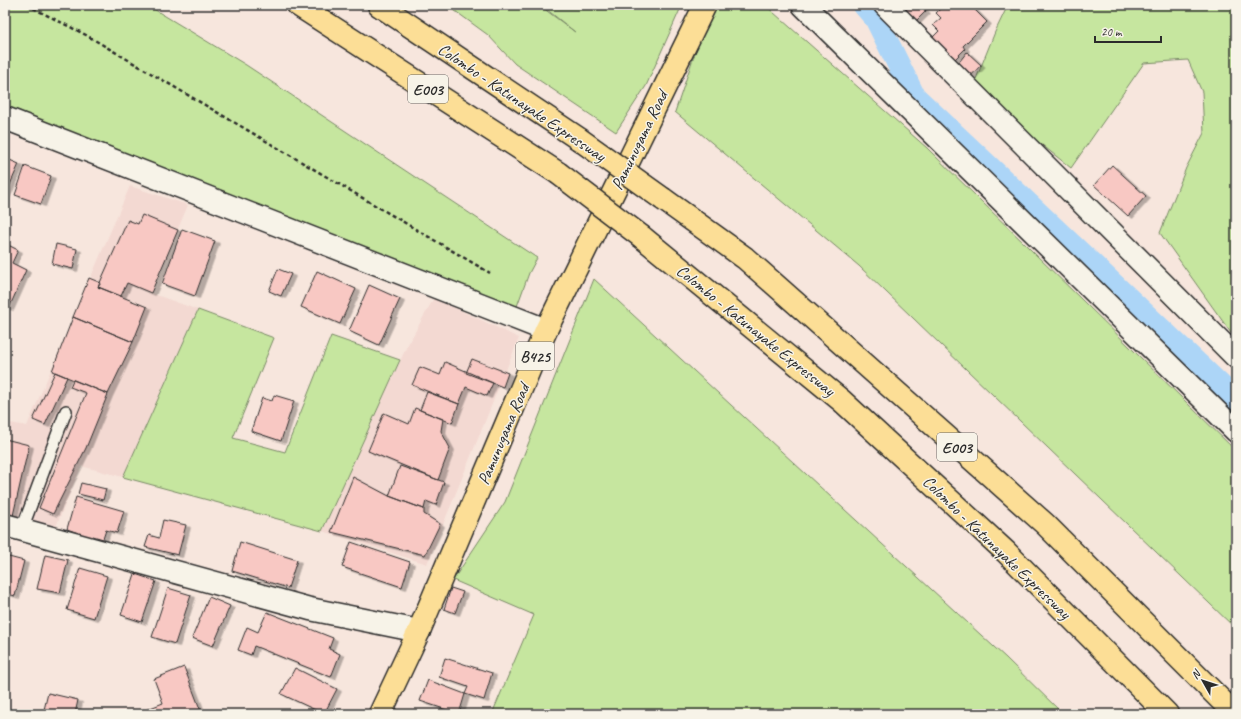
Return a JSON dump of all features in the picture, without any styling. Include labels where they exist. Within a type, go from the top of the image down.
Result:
[{"type":"main road","name":"Colombo - Katunayake Expressway","points":[[298,5],[558,173],[642,237],[842,401],[1006,552],[1167,714]]},
{"type":"main road","name":"Colombo - Katunayake Expressway","points":[[379,5],[579,139],[745,258],[1044,524],[1235,714]]},
{"type":"main road","name":"Pamunugama Road","points":[[380,714],[420,631],[546,330],[705,5]]},
{"type":"street","points":[[803,5],[1236,431]]},
{"type":"street","points":[[885,5],[1236,357]]},
{"type":"street","points":[[5,118],[546,330]]},
{"type":"street","points":[[13,527],[310,609],[420,631]]},
{"type":"lane","points":[[13,527],[66,411]]},
{"type":"path","points":[[27,5],[93,39],[490,273]]},
{"type":"shaded area","points":[[130,186],[188,205],[151,293],[198,310],[123,477],[81,466],[55,529],[5,524],[5,422],[27,426]]},
{"type":"shaded area","points":[[434,298],[519,338],[427,564],[322,531],[406,348]]},
{"type":"green space","points":[[5,5],[147,5],[246,65],[537,258],[529,273],[516,309],[5,113]]},
{"type":"green space","points":[[447,5],[539,5],[575,32],[541,5],[682,5],[646,86],[616,132],[515,64],[488,35]]},
{"type":"green space","points":[[711,5],[765,5],[927,148],[1236,451],[1236,629],[859,266],[675,112]]},
{"type":"green space","points":[[1008,5],[1236,5],[1236,340],[1160,233],[1186,168],[1204,133],[1202,92],[1188,60],[1144,63],[1071,168],[972,89],[995,32]]},
{"type":"green space","points":[[594,279],[1006,658],[1063,714],[492,714],[534,615],[453,580],[505,502]]},
{"type":"green space","points":[[198,310],[274,338],[233,438],[285,452],[331,336],[400,360],[322,531],[123,477]]},
{"type":"building","points":[[909,5],[920,5],[926,11],[915,22],[904,11]]},
{"type":"building","points":[[944,5],[970,5],[987,22],[963,46],[965,49],[953,61],[931,39],[939,31],[933,25],[941,18],[936,13]]},
{"type":"building","points":[[967,52],[981,65],[969,78],[956,66]]},
{"type":"building","points":[[5,158],[19,164],[5,196]]},
{"type":"building","points":[[1112,165],[1146,196],[1128,216],[1094,185]]},
{"type":"building","points":[[25,166],[51,176],[41,204],[15,195]]},
{"type":"building","points":[[142,215],[178,230],[151,293],[127,283],[121,296],[98,287],[128,220],[138,224]]},
{"type":"building","points":[[182,229],[215,241],[195,296],[162,284]]},
{"type":"building","points":[[6,244],[18,250],[12,263],[26,270],[9,308],[5,307]]},
{"type":"building","points":[[56,244],[77,249],[73,269],[52,264]]},
{"type":"building","points":[[278,269],[291,274],[281,296],[269,291]]},
{"type":"building","points":[[317,271],[356,289],[340,324],[301,307]]},
{"type":"building","points":[[89,278],[101,283],[98,287],[147,307],[133,342],[73,317]]},
{"type":"building","points":[[369,285],[400,299],[379,345],[349,331]]},
{"type":"building","points":[[73,317],[133,342],[108,394],[52,371]]},
{"type":"building","points":[[472,359],[508,373],[503,387],[466,373]]},
{"type":"building","points":[[445,362],[493,383],[487,396],[466,387],[459,404],[412,385],[420,367],[440,375]]},
{"type":"building","points":[[55,372],[67,377],[45,425],[33,420]]},
{"type":"building","points":[[73,380],[108,394],[86,448],[53,514],[39,508],[86,393],[70,387]]},
{"type":"building","points":[[427,392],[459,404],[452,423],[420,410]]},
{"type":"building","points":[[274,395],[294,401],[281,441],[251,431],[262,398],[272,401]]},
{"type":"building","points":[[415,408],[443,419],[441,431],[450,448],[438,480],[368,451],[384,413],[409,424]]},
{"type":"building","points":[[5,439],[29,445],[12,520],[5,519]]},
{"type":"building","points":[[400,466],[444,482],[436,505],[426,501],[424,509],[389,496]]},
{"type":"building","points":[[353,477],[389,496],[424,509],[424,514],[440,524],[425,555],[331,532]]},
{"type":"building","points":[[81,483],[106,489],[103,500],[78,494]]},
{"type":"building","points":[[76,497],[124,511],[117,533],[106,530],[103,539],[93,536],[91,542],[76,537],[78,533],[67,529]]},
{"type":"building","points":[[163,520],[186,525],[178,555],[145,547],[149,535],[159,538]]},
{"type":"building","points":[[240,542],[297,560],[288,588],[232,571]]},
{"type":"building","points":[[351,542],[410,562],[402,587],[342,567]]},
{"type":"building","points":[[45,555],[68,560],[60,593],[37,589]]},
{"type":"building","points":[[5,556],[24,561],[15,596],[5,593]]},
{"type":"building","points":[[80,568],[107,576],[94,618],[67,610]]},
{"type":"building","points":[[135,574],[156,581],[142,622],[121,615]]},
{"type":"building","points":[[168,588],[191,595],[175,644],[152,637]]},
{"type":"building","points":[[451,588],[463,592],[455,613],[444,609]]},
{"type":"building","points":[[209,597],[230,606],[213,646],[192,638]]},
{"type":"building","points":[[267,612],[333,638],[329,649],[340,654],[331,677],[254,646],[251,655],[238,650],[247,627],[258,632]]},
{"type":"building","points":[[445,658],[492,673],[484,700],[465,694],[468,687],[439,677]]},
{"type":"building","points":[[184,667],[202,714],[135,714],[163,703],[154,679]]},
{"type":"building","points":[[295,668],[337,689],[324,714],[281,694]]},
{"type":"building","points":[[428,680],[465,694],[459,714],[420,701]]},
{"type":"building","points":[[48,693],[78,700],[75,714],[43,714]]},
{"type":"waterway","points":[[864,5],[876,19],[914,96],[1236,400]]}]
